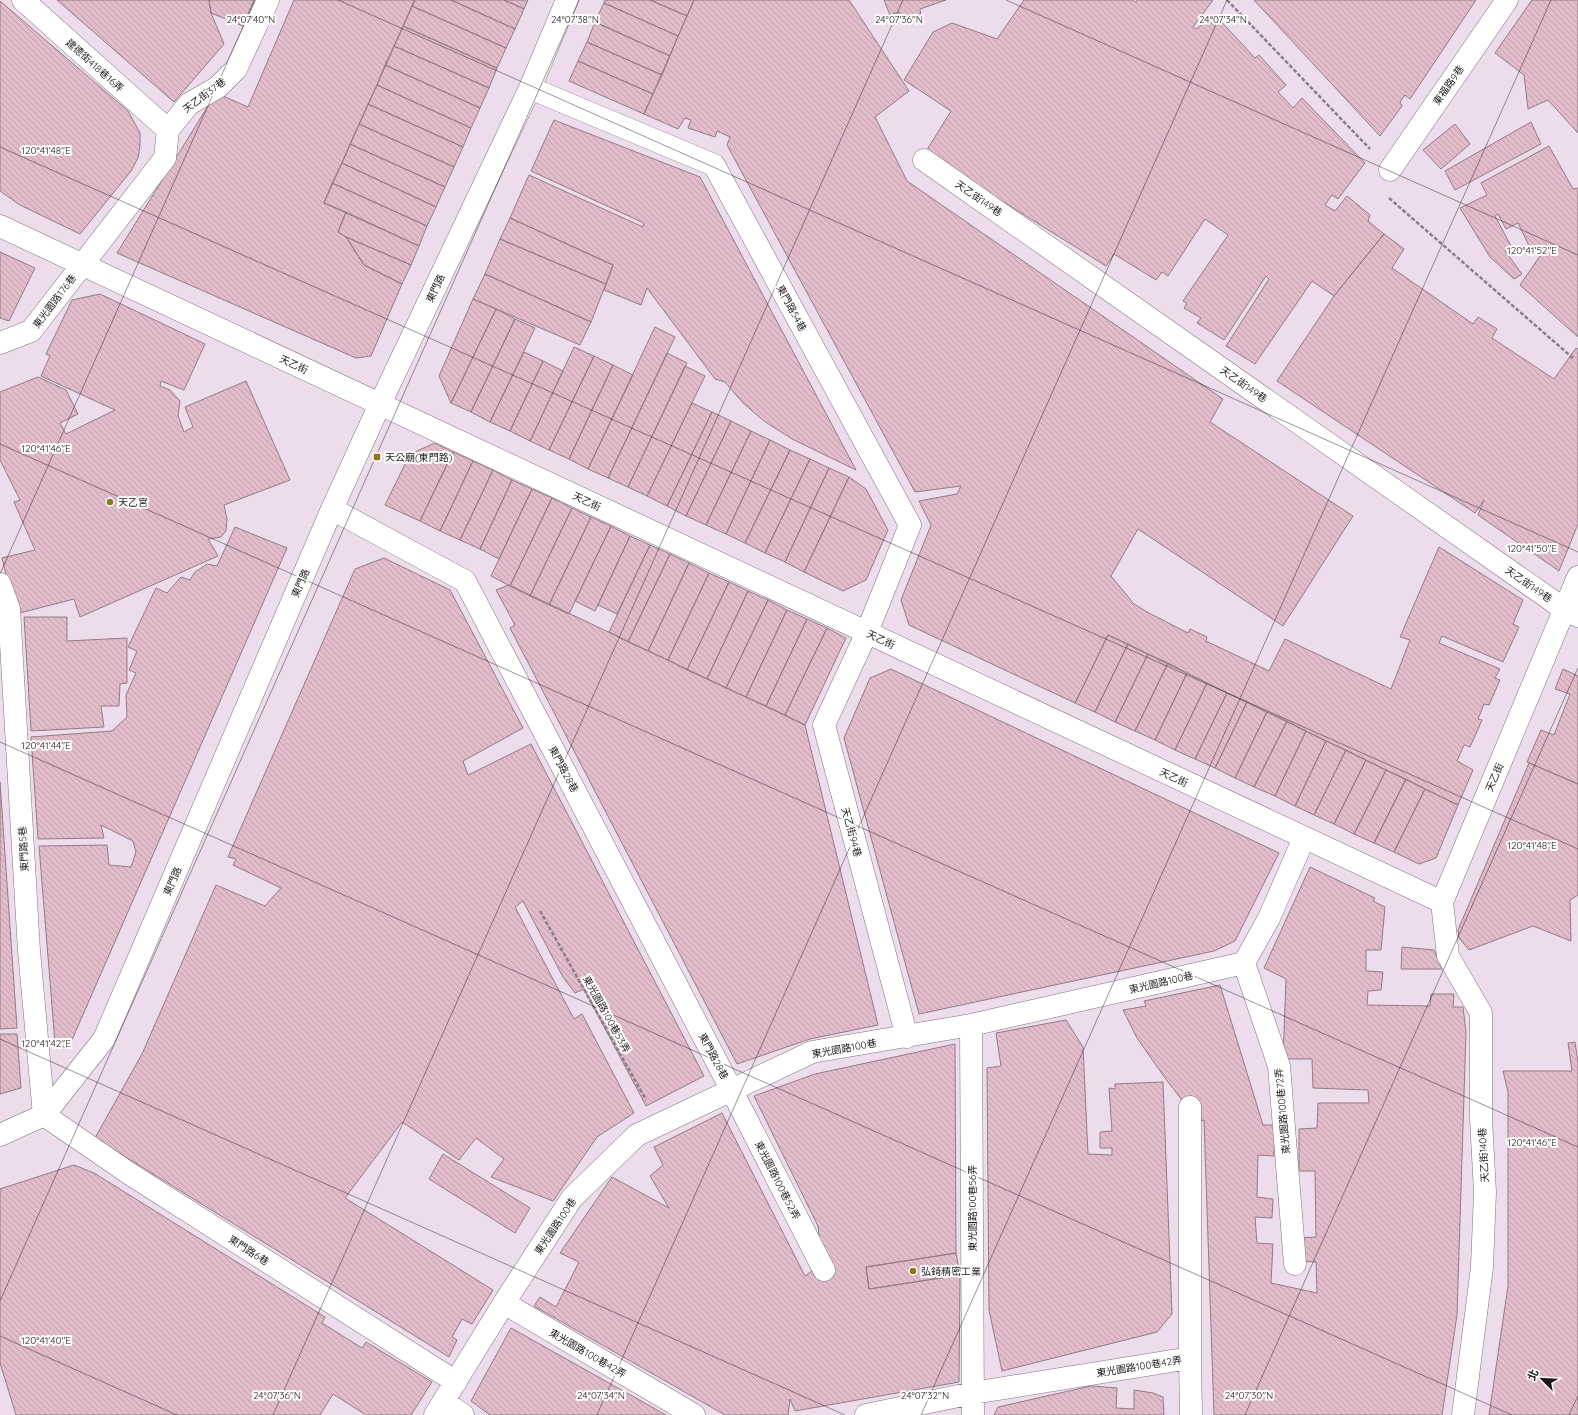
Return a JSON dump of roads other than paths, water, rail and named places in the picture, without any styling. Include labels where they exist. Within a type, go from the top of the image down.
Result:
[{"type":"street","name":"建德街418巷16弄","points":[[23,0],[168,130]]},
{"type":"street","name":"天乙街37巷","points":[[168,130],[189,104],[218,87],[236,69],[268,0]]},
{"type":"street","name":"東門路","points":[[0,1135],[44,1116],[104,1039],[332,509],[380,404],[530,88],[568,0]]},
{"type":"street","name":"東福路9巷","points":[[1390,170],[1507,0]]},
{"type":"street","name":"東門路54巷","points":[[530,88],[714,165],[910,526],[867,632]]},
{"type":"street","points":[[83,264],[165,158],[168,130]]},
{"type":"street","name":"天乙街149巷","points":[[924,160],[1571,613]]},
{"type":"street","name":"天乙街","points":[[0,226],[1442,902],[1571,613],[1578,577]]},
{"type":"street","name":"東光園路176巷","points":[[0,343],[31,331],[83,264]]},
{"type":"street","name":"東門路28巷","points":[[332,509],[465,581],[732,1091]]},
{"type":"street","name":"東門路5巷","points":[[0,584],[8,609],[29,951],[44,1116]]},
{"type":"street","name":"天乙街94巷","points":[[867,632],[824,725],[907,1037]]},
{"type":"street","points":[[1244,962],[1269,918],[1304,838]]},
{"type":"street","name":"天乙街140巷","points":[[1442,902],[1448,956],[1481,1012],[1481,1119],[1485,1199],[1482,1267],[1463,1415]]},
{"type":"street","name":"東光園路100巷","points":[[440,1408],[504,1303],[572,1198],[637,1135],[812,1052],[971,1025],[1244,962]]},
{"type":"street","name":"東光園路100巷72弄","points":[[1244,962],[1279,1066],[1295,1264]]},
{"type":"street","name":"東光園路100巷56弄","points":[[971,1025],[973,1415]]},
{"type":"street","name":"東光園路100巷52弄","points":[[732,1091],[824,1270]]},
{"type":"street","name":"東光園路100巷42弄","points":[[866,1415],[973,1393],[1190,1358],[1190,1107]]},
{"type":"street","name":"東門路6巷","points":[[44,1116],[130,1174],[456,1382]]},
{"type":"street","name":"東光園路100巷42弄","points":[[504,1303],[694,1415]]},
{"type":"street","points":[[1190,1358],[1191,1415]]},
{"type":"street","points":[[440,1408],[464,1415]]},
{"type":"place","name":"天公廟(東門路)","points":[[377,457]]},
{"type":"place","name":"天乙宮","points":[[110,502]]},
{"type":"place","name":"弘錡精密工業","points":[[913,1271]]}]
